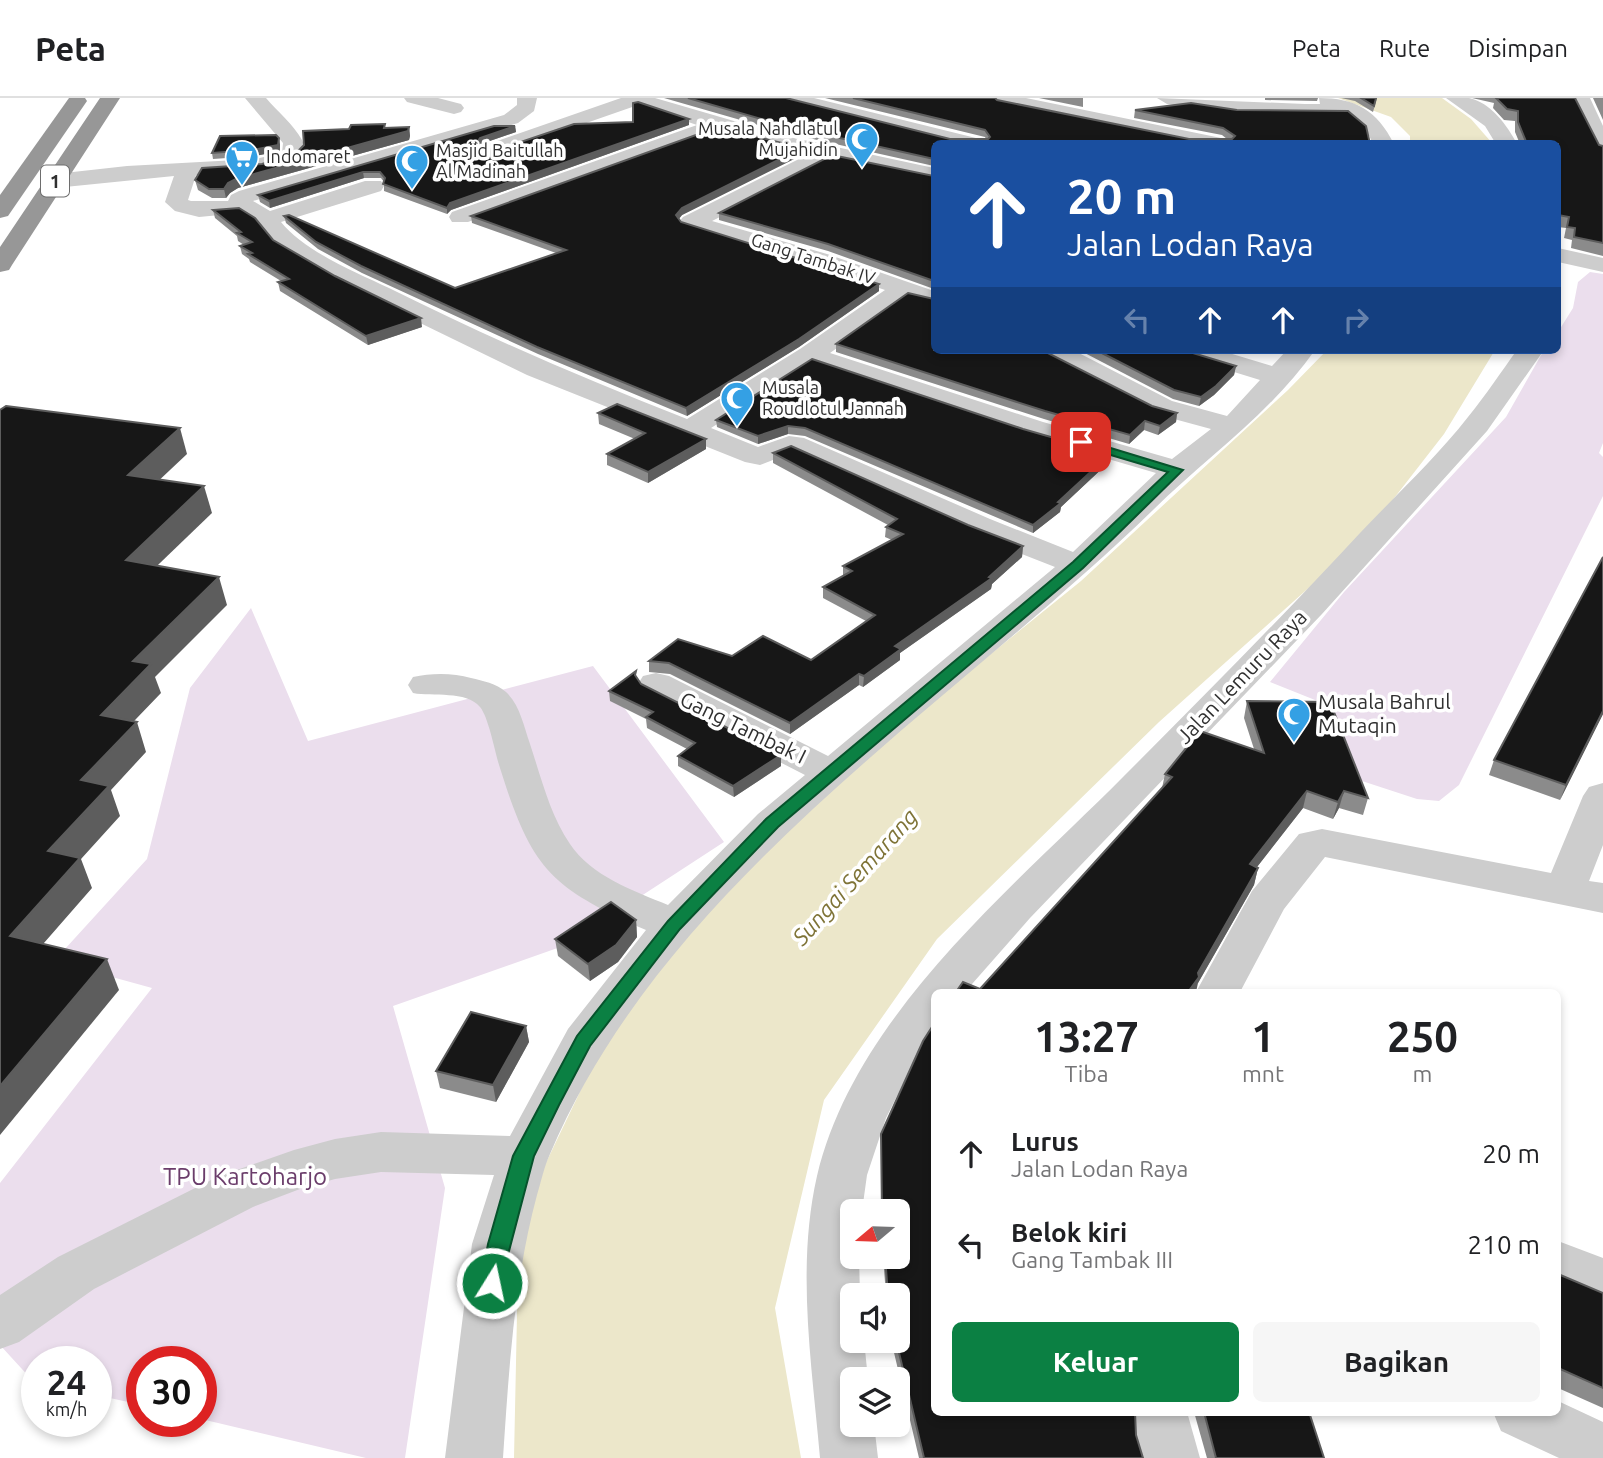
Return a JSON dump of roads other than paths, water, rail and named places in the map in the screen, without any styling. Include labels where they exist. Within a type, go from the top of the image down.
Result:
[{"type":"highway","name":"1","points":[[0,211],[80,98]]},
{"type":"highway","name":"1","points":[[0,265],[110,98]]},
{"type":"street","points":[[55,181],[255,165],[290,158],[293,155],[293,142],[255,98]]},
{"type":"street","points":[[414,98],[454,108]]},
{"type":"street","points":[[242,206],[239,200],[247,196],[511,119],[527,107],[527,98]]},
{"type":"street","points":[[472,155],[636,98],[715,125],[828,153],[931,173]]},
{"type":"street","points":[[790,98],[962,140]]},
{"type":"street","points":[[940,134],[998,98],[1202,140]]},
{"type":"street","points":[[1167,98],[1259,111],[1352,109]]},
{"type":"street","points":[[1233,98],[1259,111]]},
{"type":"street","points":[[1321,98],[1367,117],[1382,140]]},
{"type":"street","points":[[1456,98],[1480,111],[1500,129],[1505,140]]},
{"type":"street","points":[[1580,98],[1603,149]]},
{"type":"street","points":[[460,217],[715,125]]},
{"type":"street","points":[[727,206],[828,153]]},
{"type":"street","points":[[187,169],[176,196],[176,202],[183,207],[203,209],[242,206],[267,219],[284,241],[347,277],[537,369],[759,457],[786,444],[794,444],[979,526],[1078,565]]},
{"type":"street","points":[[267,219],[397,178]]},
{"type":"street","name":"Gang Tambak IV","points":[[882,257],[775,225],[727,206],[691,222],[818,259],[931,298]]},
{"type":"street","points":[[1561,256],[1603,265]]},
{"type":"street","points":[[688,430],[809,355],[904,289]]},
{"type":"street","points":[[1060,354],[1162,407],[1233,426]]},
{"type":"street","points":[[1222,354],[1291,363]]},
{"type":"street","name":"Jalan Lemuru Raya","points":[[947,989],[1015,908],[1310,607],[1477,425],[1528,354]]},
{"type":"street","points":[[809,355],[875,374],[1033,428],[1177,470]]},
{"type":"street","points":[[474,1458],[498,1244],[524,1156],[584,1041],[674,925],[772,823],[1078,565],[1177,470],[1233,426],[1291,363]]},
{"type":"street","points":[[426,684],[478,690],[494,698],[538,820],[556,856],[583,881],[674,925]]},
{"type":"street","name":"Gang Tambak I","points":[[656,684],[830,772]]},
{"type":"street","points":[[1220,989],[1268,901],[1313,844],[1322,843],[1584,895],[1603,796]]},
{"type":"street","name":"Jalan Lemuru Raya","points":[[849,1458],[834,1301],[834,1248],[841,1189],[854,1137],[880,1082],[931,1010]]},
{"type":"street","points":[[0,1325],[76,1273],[235,1192],[294,1170],[335,1159],[381,1153],[524,1156]]},
{"type":"street","points":[[1561,1265],[1603,1282]]},
{"type":"street","points":[[1160,1416],[1171,1458]]},
{"type":"street","points":[[1530,1416],[1603,1450]]},
{"type":"water","points":[[1338,98],[1442,98],[1471,119],[1489,140],[1410,140],[1410,136],[1391,117]]},
{"type":"water","name":"Sungai Semarang","points":[[1323,354],[1493,354],[1444,434],[1360,542],[1159,722],[937,939],[824,1100],[775,1308],[801,1458],[514,1458],[519,1219],[612,1025],[671,947],[826,787],[1081,581],[1288,390]]},
{"type":"place","name":"Musala Nahdlatul Mujahidin","points":[[862,169]]},
{"type":"place","name":"Indomaret","points":[[242,187]]},
{"type":"place","name":"Masjid Baitullah Al Madinah","points":[[412,191]]},
{"type":"place","name":"Musala Roudlotul Jannah","points":[[737,428]]},
{"type":"place","name":"Musala Bahrul Mutaqin","points":[[1294,744]]},
{"type":"park label","name":"TPU Kartoharjo","points":[[245,1177]]}]
